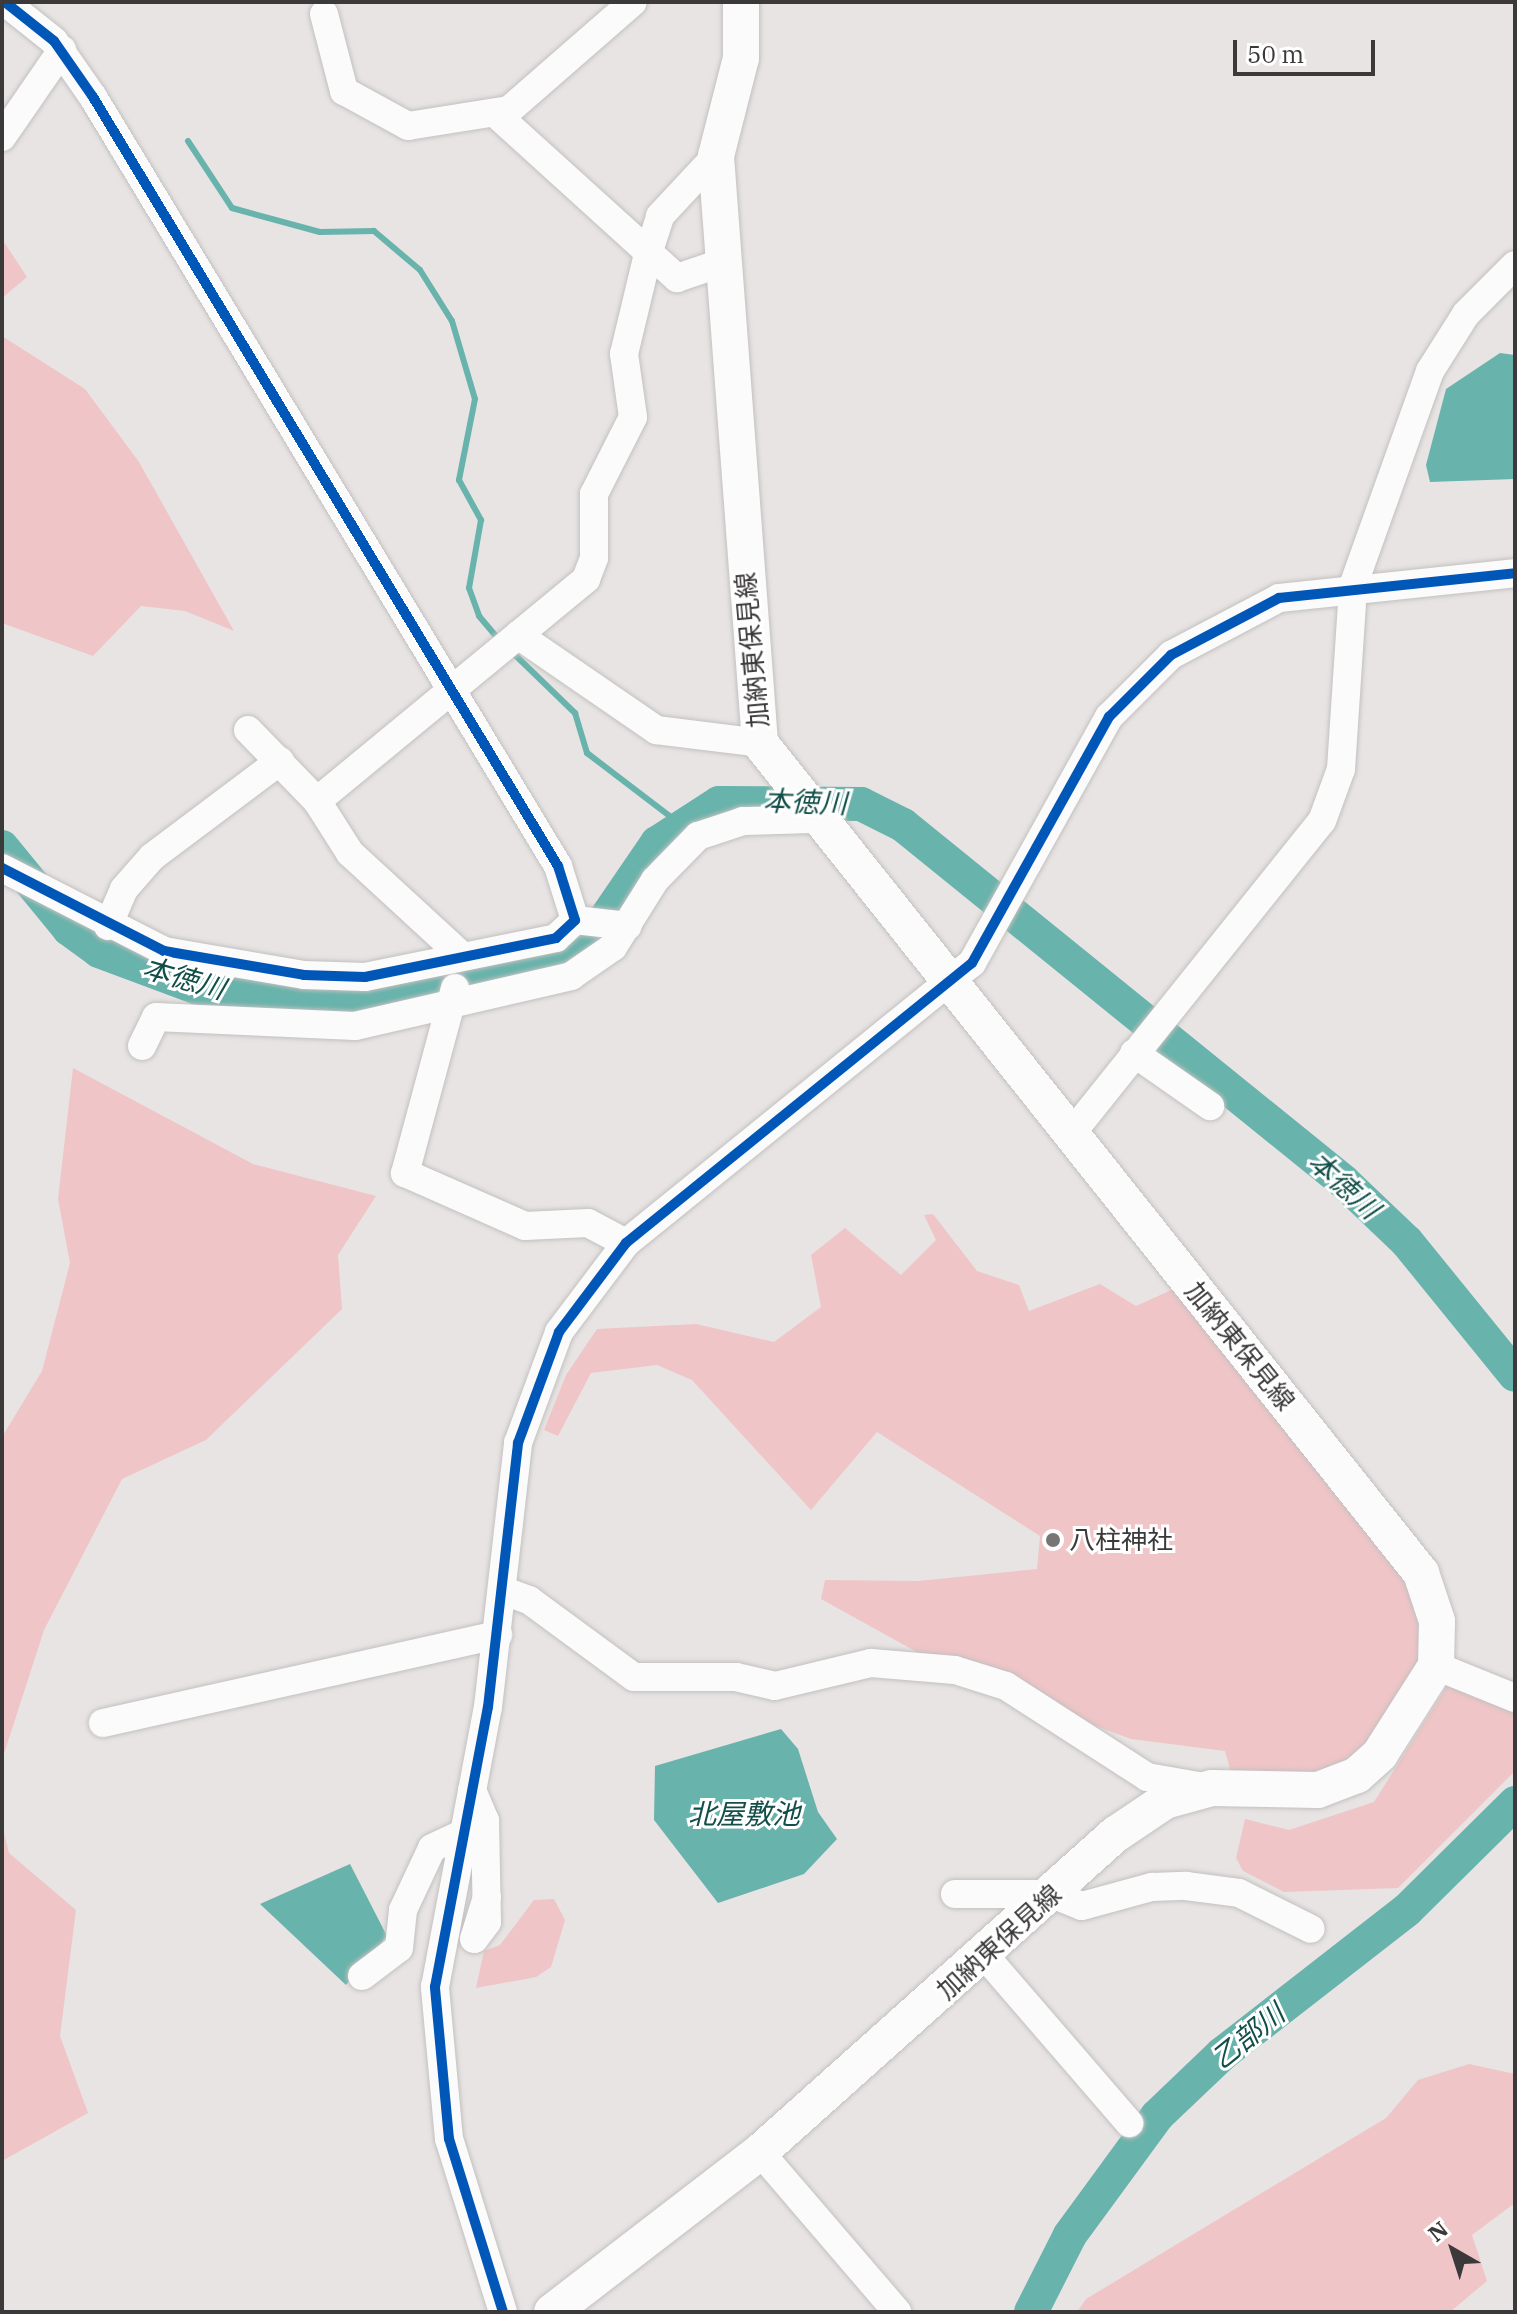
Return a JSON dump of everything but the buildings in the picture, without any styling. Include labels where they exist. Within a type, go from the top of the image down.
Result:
[{"type":"main road","name":"加納東保見線","points":[[552,2312],[760,2152],[1052,1894],[1165,1801],[1212,1788],[1318,1790],[1357,1775],[1380,1754],[1436,1666],[1437,1621],[1421,1573],[806,808],[760,743],[721,263],[716,156],[741,58],[741,2]]},
{"type":"street","points":[[5,2],[62,50],[454,688],[558,866],[575,920]]},
{"type":"street","points":[[324,14],[344,91],[408,126],[497,115],[633,2]]},
{"type":"street","points":[[2,137],[62,50]]},
{"type":"street","points":[[497,115],[648,254],[687,279],[721,263]]},
{"type":"street","points":[[317,801],[518,635],[591,569],[594,494],[633,417],[624,354],[648,254],[660,216],[716,156]]},
{"type":"street","points":[[1071,1134],[1305,847],[1333,795],[1353,586],[1435,361],[1466,314],[1515,265]]},
{"type":"street","points":[[503,2312],[449,2139],[437,2050],[435,1987],[458,1836],[472,1790],[498,1635],[528,1402],[573,1308],[626,1243],[949,983],[990,935],[1015,894],[1081,761],[1146,676],[1236,615],[1279,598],[1353,586],[1515,573]]},
{"type":"street","points":[[518,635],[656,730],[760,743]]},
{"type":"street","points":[[248,730],[317,801],[350,853],[457,974]]},
{"type":"street","points":[[104,924],[124,889],[152,857],[280,761]]},
{"type":"street","points":[[8,874],[164,951],[304,975],[365,977],[589,969],[628,926],[655,880],[698,836],[721,824],[806,808]]},
{"type":"street","points":[[142,1046],[156,1017],[355,1026],[457,974],[556,938],[575,920],[628,926]]},
{"type":"street","points":[[457,974],[437,1035],[405,1173],[525,1226],[588,1223],[626,1243]]},
{"type":"street","points":[[1135,1053],[1210,1106]]},
{"type":"street","points":[[504,1591],[529,1600],[634,1677],[736,1677],[775,1686],[871,1663],[955,1670],[1006,1686],[1147,1777],[1212,1788]]},
{"type":"street","points":[[103,1723],[498,1635]]},
{"type":"street","points":[[1436,1666],[1515,1698]]},
{"type":"street","points":[[472,1790],[485,1820],[487,1897]]},
{"type":"street","points":[[362,1976],[399,1948],[403,1910],[432,1848],[458,1836]]},
{"type":"street","points":[[955,1894],[1052,1894],[1082,1906],[1152,1887],[1239,1893],[1311,1929]]},
{"type":"street","points":[[985,1956],[1129,2123]]},
{"type":"street","points":[[760,2152],[897,2312]]},
{"type":"shaded area","points":[[2,239],[27,277],[2,298]]},
{"type":"shaded area","points":[[2,336],[85,389],[139,462],[234,631],[185,611],[141,606],[93,656],[2,623]]},
{"type":"shaded area","points":[[73,1068],[253,1164],[376,1196],[338,1255],[342,1309],[206,1440],[122,1479],[44,1630],[2,1760],[2,1437],[42,1371],[70,1263],[58,1199]]},
{"type":"shaded area","points":[[933,1214],[977,1271],[1019,1285],[1029,1311],[1100,1284],[1136,1306],[1176,1288],[1413,1580],[1425,1624],[1423,1667],[1377,1742],[1320,1779],[1233,1779],[1225,1751],[1131,1739],[1028,1701],[944,1667],[821,1599],[825,1580],[918,1581],[1037,1569],[1040,1536],[877,1432],[811,1510],[692,1380],[657,1365],[591,1373],[558,1436],[544,1430],[566,1375],[597,1329],[696,1324],[774,1342],[821,1307],[811,1255],[845,1228],[901,1275],[936,1240],[924,1215]]},
{"type":"shaded area","points":[[1447,1686],[1515,1711],[1515,1771],[1398,1888],[1284,1892],[1243,1871],[1236,1858],[1245,1819],[1289,1830],[1374,1802]]},
{"type":"shaded area","points":[[2,1825],[9,1853],[76,1910],[60,2036],[88,2113],[2,2161]]},
{"type":"shaded area","points":[[554,1899],[565,1920],[551,1967],[536,1977],[476,1988],[484,1951],[500,1945],[534,1900]]},
{"type":"shaded area","points":[[1469,2064],[1515,2074],[1515,2203],[1472,2235],[1487,2281],[1450,2312],[1077,2312],[1086,2299],[1386,2118],[1418,2080]]},
{"type":"water","points":[[1500,353],[1515,355],[1515,479],[1430,482],[1426,465],[1446,389]]},
{"type":"water","name":"北屋敷池","points":[[781,1729],[798,1749],[818,1812],[837,1839],[804,1874],[718,1903],[654,1820],[655,1766]]},
{"type":"water","points":[[350,1864],[387,1936],[346,1985],[260,1904]]},
{"type":"waterway","points":[[188,141],[232,208],[320,232],[374,231],[420,270],[452,321],[475,399],[459,480],[481,520],[469,588],[479,616],[501,642]]},
{"type":"waterway","points":[[512,652],[575,713],[587,753],[679,823]]},
{"type":"waterway","name":"本徳川","points":[[2,847],[69,929],[99,951],[198,988],[310,1003],[573,951],[594,935],[657,843],[719,803],[861,804],[903,825],[1343,1181],[1407,1242],[1515,1375]]},
{"type":"waterway","name":"乙部川","points":[[1031,2312],[1070,2235],[1157,2116],[1222,2054],[1407,1910],[1515,1803]]},
{"type":"cycle path","points":[[2,868],[164,951],[304,975],[365,977],[556,938],[575,920],[558,866],[93,97],[54,41],[5,2]]},
{"type":"cycle path","points":[[503,2312],[449,2139],[435,1987],[488,1707],[518,1443],[559,1332],[626,1243],[972,963],[1109,717],[1171,655],[1279,598],[1515,573]]},
{"type":"place","name":"八柱神社","points":[[1053,1540]]}]
